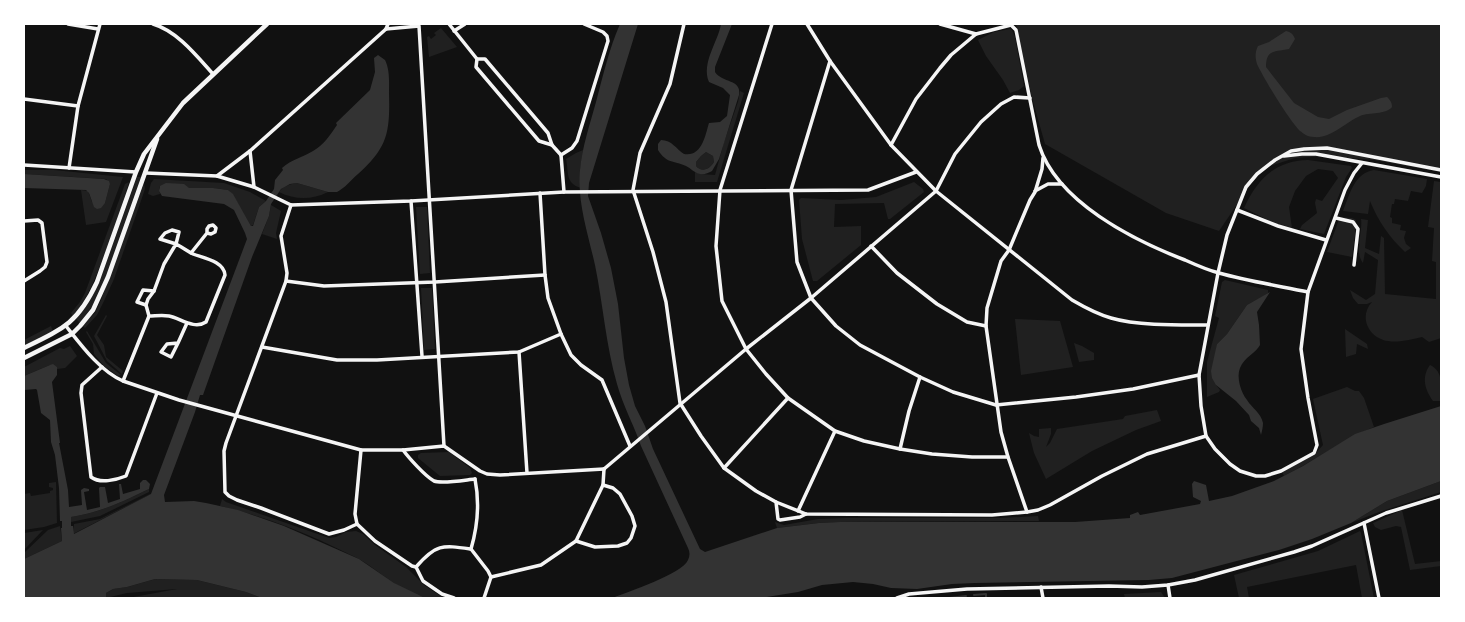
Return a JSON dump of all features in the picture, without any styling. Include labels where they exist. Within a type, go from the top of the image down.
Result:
[{"type":"main road","points":[[24,348],[66,326],[82,309],[90,297],[102,269],[136,172],[144,154],[183,103],[267,24]]},
{"type":"main road","points":[[24,358],[72,334],[97,303],[108,277],[160,134]]},
{"type":"street","points":[[68,24],[98,29]]},
{"type":"street","points":[[69,168],[78,106],[100,24]]},
{"type":"street","points":[[153,24],[170,32],[191,50],[213,74]]},
{"type":"street","points":[[217,176],[250,151],[386,29],[388,24]]},
{"type":"street","points":[[449,24],[476,57],[485,59],[548,133],[552,145],[561,155],[564,192]]},
{"type":"street","points":[[454,31],[465,24]]},
{"type":"street","points":[[561,155],[572,148],[577,141],[607,45],[607,36],[602,32],[584,24]]},
{"type":"street","points":[[684,24],[670,84],[640,153],[633,190],[666,302],[680,403],[724,468],[756,491],[776,502],[806,514],[992,515],[1038,510],[1140,458],[1171,446],[1206,436]]},
{"type":"street","points":[[772,24],[720,190],[716,246],[722,300],[746,349],[788,398],[835,431],[864,441],[932,454],[972,457],[1008,457]]},
{"type":"street","points":[[807,24],[830,61],[891,145],[916,172],[936,191],[1072,300],[1099,314],[1132,322],[1208,325]]},
{"type":"street","points":[[940,24],[954,26],[976,34]]},
{"type":"street","points":[[386,29],[419,25],[444,446]]},
{"type":"street","points":[[891,145],[916,99],[951,55],[976,34],[1011,25],[1016,30],[1039,145],[1043,158],[1062,184],[1077,200],[1095,214],[1142,242],[1218,273],[1308,292]]},
{"type":"street","points":[[476,57],[476,67],[539,141],[552,145]]},
{"type":"street","points":[[830,61],[791,190],[797,262],[811,298],[836,326],[860,345],[920,377],[953,392],[996,405],[1112,392],[1199,375]]},
{"type":"street","points":[[66,326],[102,367],[114,377],[123,381],[179,400],[361,450],[403,450],[444,446],[480,471],[500,475],[604,469],[680,403],[811,298],[936,191],[955,154],[981,122],[1000,104],[1014,97],[1030,98]]},
{"type":"street","points":[[24,99],[78,106]]},
{"type":"street","points":[[1362,163],[1354,173],[1345,190],[1308,292],[1301,349],[1317,445],[1316,448],[1314,453],[1281,471],[1265,476],[1256,476],[1240,471],[1230,464],[1206,436],[1201,406],[1199,375],[1218,273],[1227,235],[1250,181],[1267,165],[1291,151],[1304,149],[1327,148],[1441,170]]},
{"type":"street","points":[[250,151],[254,187]]},
{"type":"street","points":[[1281,157],[1316,154],[1441,177]]},
{"type":"street","points":[[1027,512],[1001,432],[986,326],[987,308],[1001,261],[1008,250],[1035,192],[1042,169],[1043,158]]},
{"type":"street","points":[[24,165],[136,172]]},
{"type":"street","points":[[146,173],[217,176],[254,187],[291,205],[411,202],[590,191],[868,190],[916,172]]},
{"type":"street","points":[[1035,192],[1048,184],[1062,184]]},
{"type":"street","points":[[540,193],[548,298],[561,334],[571,355],[581,365],[602,380],[630,446]]},
{"type":"street","points":[[411,202],[422,356]]},
{"type":"street","points":[[291,205],[281,236],[287,273],[286,281],[224,450],[225,492],[229,496],[329,534],[344,530],[357,524]]},
{"type":"street","points":[[1237,210],[1278,226],[1326,240]]},
{"type":"street","points":[[1336,218],[1354,222],[1358,229],[1354,265]]},
{"type":"street","points":[[24,221],[38,220],[42,224],[47,259],[45,267],[24,281]]},
{"type":"street","points":[[123,381],[149,316],[146,305],[154,291],[164,264],[176,244],[179,232],[172,230],[164,233],[160,239],[176,244],[192,253],[211,260],[225,271],[225,275],[206,322],[202,325],[187,323],[171,316],[149,316]]},
{"type":"street","points":[[192,253],[207,233]]},
{"type":"street","points":[[871,246],[897,274],[937,304],[967,322],[986,326]]},
{"type":"street","points":[[286,281],[324,286],[417,283],[545,274]]},
{"type":"street","points":[[146,305],[137,302],[143,290],[154,291]]},
{"type":"street","points":[[178,343],[167,344],[161,352],[171,357],[178,343],[187,323]]},
{"type":"street","points":[[262,347],[336,360],[377,360],[422,356],[439,357],[519,352],[561,334]]},
{"type":"street","points":[[519,352],[527,473]]},
{"type":"street","points":[[102,367],[82,385],[81,393],[91,477],[95,480],[110,480],[126,476],[157,393]]},
{"type":"street","points":[[900,449],[909,411],[920,377]]},
{"type":"street","points":[[724,468],[788,398]]},
{"type":"street","points":[[798,511],[835,431]]},
{"type":"street","points":[[361,450],[356,514],[357,524],[375,541],[412,566],[416,567],[423,581],[442,594],[454,598]]},
{"type":"street","points":[[403,450],[412,462],[434,481],[440,482],[475,479]]},
{"type":"street","points":[[491,577],[541,565],[576,541],[603,485],[604,469]]},
{"type":"street","points":[[470,549],[475,536],[478,516],[478,494],[475,479],[480,471]]},
{"type":"street","points":[[576,541],[595,547],[618,546],[627,543],[631,538],[635,526],[632,516],[620,494],[613,488],[603,485]]},
{"type":"street","points":[[897,598],[909,594],[967,589],[1142,587],[1168,585],[1195,580],[1312,546],[1386,513],[1441,496]]},
{"type":"street","points":[[776,502],[778,519],[780,520],[800,517],[806,514]]},
{"type":"street","points":[[1364,523],[1379,598]]},
{"type":"street","points":[[416,567],[435,549],[444,546],[470,549],[491,577],[484,598]]},
{"type":"street","points":[[1168,585],[1170,598]]},
{"type":"street","points":[[1041,587],[1043,598]]},
{"type":"shaded area","points":[[620,24],[638,24],[589,183],[588,196],[611,268],[618,304],[624,358],[635,406],[645,426],[653,449],[700,549],[705,552],[777,528],[819,523],[1075,522],[1130,518],[1130,515],[1138,512],[1140,515],[1200,504],[1201,501],[1193,497],[1192,484],[1194,481],[1206,485],[1209,501],[1232,496],[1274,481],[1303,466],[1355,434],[1441,406],[1441,481],[1387,501],[1351,523],[1312,539],[1279,550],[1172,578],[1149,580],[975,583],[952,584],[917,589],[891,588],[853,582],[822,585],[798,592],[760,598],[612,598],[666,577],[684,565],[690,554],[641,446],[619,392],[610,355],[598,280],[586,230],[580,194],[580,170],[586,136],[606,63]]},
{"type":"shaded area","points":[[721,24],[732,24],[715,67],[715,72],[722,78],[738,86],[739,95],[719,159],[712,171],[702,174],[696,173],[686,166],[664,158],[658,150],[658,144],[661,140],[665,140],[684,154],[695,152],[702,144],[709,123],[720,122],[727,116],[730,95],[723,88],[709,82],[707,75],[708,60]],"holes":[[[706,152],[713,156],[714,162],[710,167],[703,170],[696,166],[696,162]]]},
{"type":"shaded area","points":[[1016,24],[1441,24],[1441,172],[1374,160],[1325,156],[1295,158],[1261,169],[1219,231],[1166,213],[1045,144],[1032,98]]},
{"type":"shaded area","points":[[441,28],[457,47],[429,57],[427,37],[429,36],[431,39],[436,35],[434,33]]},
{"type":"shaded area","points":[[1010,29],[1015,37],[1024,86],[1019,90],[1010,93],[1003,80],[986,56],[978,40],[994,32]]},
{"type":"shaded area","points":[[1286,31],[1292,34],[1295,39],[1289,49],[1272,52],[1266,61],[1266,67],[1294,103],[1318,117],[1329,119],[1347,110],[1381,98],[1387,97],[1391,101],[1392,107],[1389,110],[1360,116],[1338,130],[1320,137],[1312,137],[1300,131],[1277,99],[1260,71],[1256,59],[1258,46],[1269,42]]},
{"type":"shaded area","points":[[378,55],[385,60],[388,68],[389,80],[388,129],[381,147],[368,164],[337,192],[328,192],[297,183],[290,184],[281,189],[271,204],[269,216],[252,257],[203,395],[200,395],[164,495],[165,502],[194,501],[206,503],[238,510],[284,526],[359,559],[394,583],[425,598],[262,598],[246,592],[197,580],[155,579],[127,587],[113,589],[106,593],[106,598],[24,598],[24,559],[62,541],[62,521],[60,521],[59,488],[55,455],[51,442],[50,420],[41,413],[37,390],[24,390],[24,376],[53,364],[57,367],[57,375],[52,382],[59,443],[68,490],[69,507],[82,505],[81,490],[84,488],[89,489],[89,491],[84,492],[87,510],[100,507],[100,487],[105,487],[108,503],[120,499],[119,484],[121,484],[123,494],[140,489],[140,483],[143,480],[146,480],[150,484],[149,489],[120,502],[102,509],[71,517],[71,526],[73,526],[74,534],[151,494],[247,239],[234,210],[224,204],[162,196],[159,191],[160,186],[166,183],[184,184],[189,188],[213,188],[228,190],[233,194],[251,226],[253,226],[259,207],[266,201],[274,189],[275,180],[283,170],[282,168],[317,149],[337,125],[336,123],[370,90],[375,72],[374,58]]},
{"type":"shaded area","points":[[740,91],[744,93],[717,182],[695,182],[695,172],[715,175],[724,142],[738,102]]},
{"type":"shaded area","points":[[583,150],[580,171],[581,188],[576,186],[570,180],[566,159]]},
{"type":"shaded area","points":[[706,152],[713,156],[714,162],[710,167],[703,170],[696,166],[696,162]]},
{"type":"shaded area","points":[[1308,160],[1351,166],[1352,168],[1346,177],[1324,234],[1300,229],[1302,225],[1317,213],[1315,203],[1316,199],[1322,201],[1338,178],[1333,171],[1318,169],[1306,176],[1295,191],[1289,207],[1292,228],[1270,221],[1244,208],[1255,188],[1268,174],[1286,164]]},
{"type":"shaded area","points":[[24,170],[54,170],[123,177],[106,222],[86,225],[81,190],[88,191],[92,202],[105,203],[110,184],[106,179],[24,174]]},
{"type":"shaded area","points":[[1374,170],[1427,179],[1426,186],[1422,193],[1411,191],[1408,201],[1395,199],[1394,204],[1392,204],[1390,217],[1392,218],[1392,223],[1401,225],[1400,230],[1406,231],[1404,238],[1406,244],[1411,248],[1405,252],[1385,229],[1370,201],[1368,214],[1343,211],[1350,192],[1357,180],[1367,172]]},
{"type":"shaded area","points":[[24,174],[104,179],[109,181],[110,184],[105,203],[101,208],[97,209],[94,207],[89,193],[86,190],[24,188]]},
{"type":"shaded area","points":[[137,177],[142,177],[109,270],[96,301],[80,323],[76,319],[89,302],[99,283]]},
{"type":"shaded area","points":[[154,179],[224,183],[250,192],[266,201],[259,207],[253,225],[251,226],[233,195],[228,190],[160,186],[160,194],[153,196],[148,194],[151,183]]},
{"type":"shaded area","points":[[1434,181],[1441,182],[1441,338],[1429,342],[1422,337],[1397,342],[1381,339],[1371,331],[1366,320],[1368,308],[1372,302],[1367,304],[1358,304],[1353,298],[1350,290],[1366,300],[1375,294],[1378,260],[1365,252],[1363,263],[1360,258],[1359,248],[1361,219],[1368,220],[1365,248],[1379,254],[1381,236],[1384,238],[1385,294],[1436,299],[1436,262],[1432,261],[1434,228],[1428,227]]},
{"type":"shaded area","points":[[129,182],[115,226],[95,278],[88,294],[73,316],[71,313],[85,293],[125,184]]},
{"type":"shaded area","points":[[914,182],[923,189],[924,192],[890,219],[888,219],[884,203],[835,204],[834,227],[861,226],[861,245],[817,281],[813,281],[802,239],[799,200],[801,198],[841,200],[876,197]]},
{"type":"shaded area","points":[[144,183],[145,189],[114,279],[97,315],[85,328],[82,325],[95,313],[101,300]]},
{"type":"shaded area","points":[[297,183],[328,192],[310,198],[297,198],[279,192],[287,186]]},
{"type":"shaded area","points":[[271,205],[281,211],[276,233],[277,239],[262,234],[269,216]]},
{"type":"shaded area","points":[[416,207],[427,207],[430,273],[420,274]]},
{"type":"shaded area","points":[[1340,217],[1352,218],[1356,220],[1352,257],[1327,252]]},
{"type":"shaded area","points":[[1225,280],[1268,290],[1268,293],[1247,305],[1227,334],[1217,344],[1216,385],[1220,390],[1219,392],[1207,397],[1207,362],[1219,318],[1215,316],[1222,282]]},
{"type":"shaded area","points":[[421,288],[432,288],[435,349],[424,350]]},
{"type":"shaded area","points":[[1270,292],[1257,312],[1260,345],[1242,364],[1239,372],[1240,385],[1243,393],[1262,419],[1263,424],[1261,435],[1259,428],[1251,421],[1249,415],[1236,401],[1216,385],[1212,378],[1211,371],[1217,344],[1227,334],[1247,305]]},
{"type":"shaded area","points":[[106,315],[107,316],[97,335],[104,345],[106,357],[123,371],[122,374],[107,361],[94,336]]},
{"type":"shaded area","points":[[1015,319],[1060,321],[1073,367],[1021,375]]},
{"type":"shaded area","points":[[51,326],[53,332],[24,346],[24,340]]},
{"type":"shaded area","points":[[1345,329],[1367,344],[1368,349],[1357,344],[1356,354],[1346,357]]},
{"type":"shaded area","points":[[87,331],[106,363],[121,375],[118,376],[104,366],[94,354],[93,344],[86,332]]},
{"type":"shaded area","points":[[1074,343],[1094,353],[1094,360],[1079,362]]},
{"type":"shaded area","points":[[70,346],[77,356],[65,368],[57,369],[57,367],[50,365],[24,376],[24,367],[60,348],[64,349]]},
{"type":"shaded area","points":[[1430,365],[1438,371],[1440,376],[1441,401],[1433,401],[1426,388],[1425,379]]},
{"type":"shaded area","points":[[1347,387],[1355,391],[1359,391],[1364,398],[1374,427],[1350,438],[1284,476],[1282,472],[1314,455],[1323,445],[1313,399]]},
{"type":"shaded area","points":[[1157,410],[1161,421],[1136,430],[1092,451],[1046,479],[1034,453],[1029,433],[1039,437],[1039,429],[1051,428],[1051,434],[1046,447],[1050,443],[1057,429],[1123,419],[1125,416]]},
{"type":"shaded area","points":[[449,452],[470,468],[472,473],[470,475],[440,476],[418,458],[418,455],[421,453]]},
{"type":"shaded area","points":[[1441,481],[1441,492],[1379,512],[1351,523],[1387,501]]},
{"type":"shaded area","points":[[56,482],[57,523],[44,527],[24,530],[24,494],[30,493],[31,496],[50,493],[53,488],[49,487],[49,483]]},
{"type":"shaded area","points":[[149,489],[149,492],[100,516],[71,522],[71,517],[102,509]]},
{"type":"shaded area","points":[[150,494],[73,534],[74,524],[100,519]]},
{"type":"shaded area","points":[[222,499],[226,502],[329,538],[336,537],[346,532],[356,531],[363,534],[375,545],[406,567],[424,585],[442,597],[428,598],[417,596],[408,592],[357,558],[324,542],[273,521],[220,506]]},
{"type":"shaded area","points":[[1402,510],[1415,564],[1441,561],[1441,566],[1410,570],[1401,527],[1396,526],[1381,530],[1375,527],[1373,523]]},
{"type":"shaded area","points":[[1038,516],[1039,521],[840,522],[777,528],[775,522],[784,525],[818,519],[845,518],[999,518]]},
{"type":"shaded area","points":[[60,526],[62,541],[24,559],[24,553],[48,530]]},
{"type":"shaded area","points":[[43,530],[24,550],[24,533]]},
{"type":"shaded area","points":[[1360,531],[1374,598],[1362,598],[1356,565],[1247,587],[1249,598],[1239,598],[1234,575],[1318,551]]},
{"type":"shaded area","points":[[155,579],[197,580],[246,592],[262,598],[128,598],[177,589],[127,593],[106,598],[106,593],[113,589],[127,587]]},
{"type":"shaded area","points":[[1161,592],[1165,598],[1125,598],[1124,594]]},
{"type":"waterway","points":[[974,595],[986,594],[986,598]]},
{"type":"waterway","points":[[949,598],[966,596]]}]
